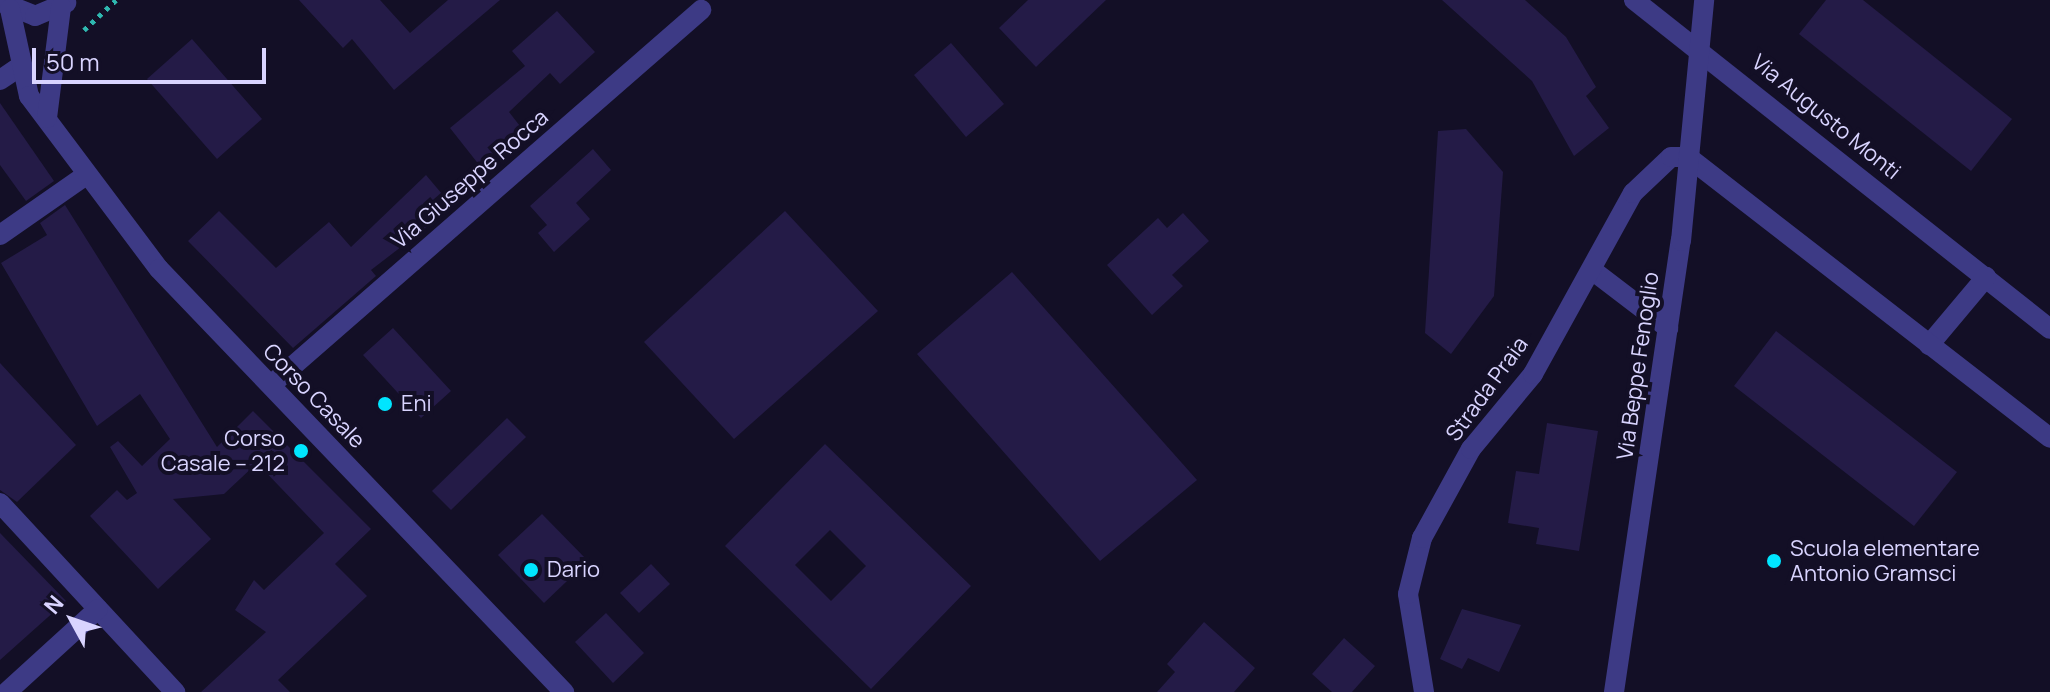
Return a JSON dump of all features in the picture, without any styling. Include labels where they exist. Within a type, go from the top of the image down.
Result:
[{"type":"street","name":"Via Augusto Monti","points":[[1634,0],[1666,31],[1698,45],[2050,329]]},
{"type":"street","name":"Via Beppe Fenoglio","points":[[1614,692],[1668,328],[1704,0]]},
{"type":"street","points":[[5,5],[35,16],[65,4]]},
{"type":"street","points":[[47,118],[65,4]]},
{"type":"street","name":"Corso Casale","points":[[5,5],[19,67],[47,118],[86,175],[159,269],[564,692]]},
{"type":"street","name":"Via Giuseppe Rocca","points":[[271,385],[701,10]]},
{"type":"street","points":[[0,80],[19,67]]},
{"type":"street","points":[[1688,157],[2050,438]]},
{"type":"street","name":"Strada Praia","points":[[1424,692],[1408,594],[1422,538],[1471,449],[1533,374],[1633,193],[1659,162],[1688,157]]},
{"type":"street","points":[[0,235],[86,175]]},
{"type":"street","points":[[1592,270],[1668,328]]},
{"type":"street","points":[[1929,345],[1986,277]]},
{"type":"street","points":[[0,503],[175,692]]},
{"type":"street","points":[[7,692],[98,609]]},
{"type":"building","points":[[299,0],[380,0],[410,33],[448,0],[500,0],[394,90],[352,39],[343,48]]},
{"type":"building","points":[[1028,0],[1106,0],[1036,67],[999,28]]},
{"type":"building","points":[[1442,0],[1525,0],[1566,37],[1596,87],[1586,96],[1609,128],[1574,156],[1532,81]]},
{"type":"building","points":[[1826,0],[1863,0],[2012,119],[1971,171],[1799,34]]},
{"type":"building","points":[[557,11],[595,52],[560,84],[550,73],[509,112],[527,135],[480,166],[450,128],[525,66],[512,51]]},
{"type":"building","points":[[192,39],[262,119],[217,159],[147,79]]},
{"type":"building","points":[[951,43],[1004,104],[966,137],[914,75]]},
{"type":"building","points":[[0,103],[54,181],[26,201],[0,165]]},
{"type":"building","points":[[1466,129],[1503,172],[1494,296],[1451,354],[1425,333],[1438,131]]},
{"type":"building","points":[[593,149],[611,170],[576,203],[590,219],[554,252],[538,233],[547,225],[530,206]]},
{"type":"building","points":[[426,175],[453,207],[371,270],[376,276],[293,348],[188,241],[219,211],[276,268],[329,222],[351,247]]},
{"type":"building","points":[[65,205],[217,447],[253,411],[371,529],[335,564],[367,596],[278,680],[290,692],[201,692],[266,632],[235,610],[254,580],[264,590],[324,533],[257,463],[224,494],[173,499],[211,539],[158,589],[90,516],[117,490],[127,500],[137,493],[110,447],[118,441],[142,466],[170,439],[140,394],[97,426],[1,263],[47,235],[40,223]]},
{"type":"building","points":[[785,211],[878,311],[734,439],[644,342]]},
{"type":"building","points":[[1183,213],[1209,241],[1172,275],[1183,286],[1152,315],[1107,265],[1158,218],[1167,228]]},
{"type":"building","points":[[1012,272],[1197,480],[1100,561],[917,354]]},
{"type":"building","points":[[393,328],[451,391],[421,418],[363,355]]},
{"type":"building","points":[[1776,331],[1957,472],[1914,526],[1734,386]]},
{"type":"building","points":[[0,363],[76,445],[17,502],[0,490]]},
{"type":"building","points":[[507,418],[526,437],[451,510],[432,491]]},
{"type":"building","points":[[1547,423],[1598,431],[1579,551],[1536,544],[1539,528],[1508,523],[1516,471],[1539,474]]},
{"type":"building","points":[[825,444],[971,586],[871,689],[725,546]],"holes":[[[830,530],[866,566],[831,601],[795,565]]]},
{"type":"building","points":[[542,514],[588,561],[544,603],[498,555]]},
{"type":"building","points":[[0,533],[66,601],[0,660]]},
{"type":"building","points":[[651,564],[670,584],[639,613],[620,593]]},
{"type":"building","points":[[1462,609],[1521,625],[1499,672],[1468,658],[1462,669],[1440,659]]},
{"type":"building","points":[[606,613],[644,653],[613,683],[575,642]]},
{"type":"building","points":[[1204,622],[1255,668],[1234,692],[1157,692],[1175,672],[1167,664]]},
{"type":"building","points":[[1344,638],[1375,666],[1352,692],[1332,692],[1312,674]]},
{"type":"place","name":"Eni","points":[[385,404]]},
{"type":"place","name":"Corso Casale – 212","points":[[301,451]]},
{"type":"place","name":"Scuola elementare Antonio Gramsci","points":[[1774,561]]},
{"type":"place","name":"Dario","points":[[531,570]]}]
